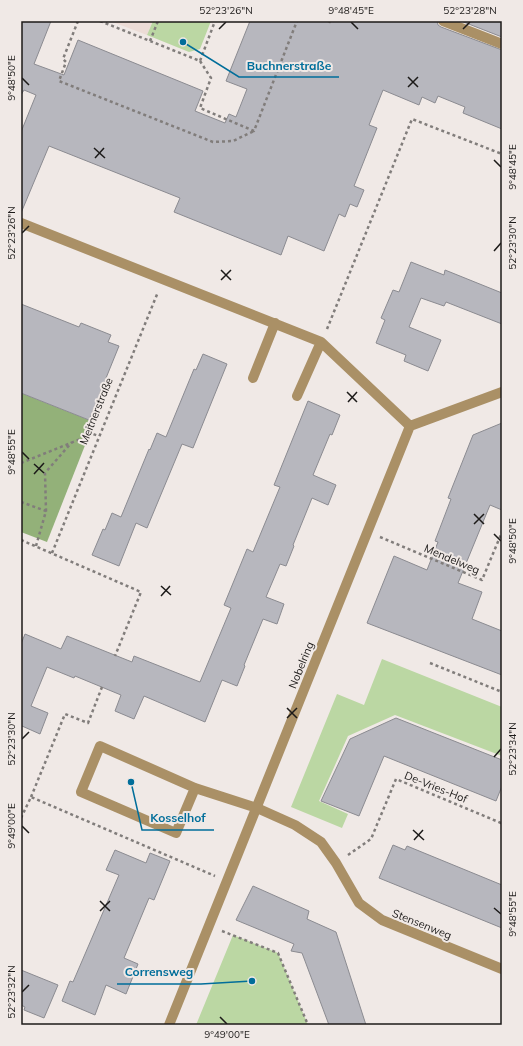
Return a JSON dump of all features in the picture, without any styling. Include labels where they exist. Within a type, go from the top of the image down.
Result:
[{"type":"street","points":[[444,21],[502,44]]},
{"type":"street","points":[[21,222],[321,342],[410,426],[502,392]]},
{"type":"street","points":[[253,378],[275,324]]},
{"type":"street","points":[[297,396],[321,342]]},
{"type":"street","name":"Nobelring","points":[[169,1025],[410,426]]},
{"type":"street","name":"Stensenweg","points":[[195,788],[176,833],[81,792],[100,746],[195,788],[257,808],[295,825],[321,842],[336,863],[359,903],[382,920],[502,969]]},
{"type":"path","points":[[78,21],[63,59],[66,62],[59,81],[213,142],[233,141],[254,131],[297,21]]},
{"type":"path","points":[[100,21],[200,61],[211,78],[200,108],[254,131]]},
{"type":"path","points":[[150,41],[158,21]]},
{"type":"path","points":[[200,61],[215,21]]},
{"type":"path","points":[[328,21],[332,23],[333,21]]},
{"type":"path","points":[[321,342],[412,119],[502,154]]},
{"type":"path","name":"Meitnerstraße","points":[[52,553],[163,279]]},
{"type":"path","points":[[21,463],[93,434],[99,436]]},
{"type":"path","points":[[36,546],[46,511],[45,473],[72,442]]},
{"type":"path","points":[[21,502],[46,511]]},
{"type":"path","name":"Mendelweg","points":[[368,531],[482,580],[502,532]]},
{"type":"path","points":[[21,540],[141,592],[115,656]]},
{"type":"path","points":[[430,663],[502,692]]},
{"type":"path","points":[[21,818],[65,714],[88,723],[102,687]]},
{"type":"path","name":"De-Vries-Hof","points":[[336,863],[371,839],[396,779],[501,823],[502,820]]},
{"type":"path","points":[[31,797],[228,881]]},
{"type":"path","points":[[209,926],[278,953],[308,1025]]},
{"type":"shaded area","points":[[110,21],[153,21],[147,35]]},
{"type":"green space","points":[[153,21],[211,21],[200,49],[189,52],[147,35]]},
{"type":"green space","points":[[21,393],[89,420],[93,425],[47,542],[21,532]]},
{"type":"green space","points":[[382,659],[502,707],[502,756],[395,715],[348,736],[319,801],[348,814],[342,828],[291,807],[337,694],[364,705]]},
{"type":"green space","points":[[233,935],[278,953],[308,1025],[196,1025]]},
{"type":"building","points":[[21,21],[51,21],[34,64],[64,75],[78,40],[203,91],[195,111],[225,123],[229,114],[236,117],[247,89],[226,81],[250,21],[437,21],[438,25],[441,27],[502,50],[502,129],[463,113],[465,107],[438,96],[435,103],[422,97],[419,105],[383,90],[369,125],[377,128],[354,186],[364,190],[357,207],[350,204],[345,217],[339,214],[324,251],[288,236],[281,255],[174,212],[180,198],[49,146],[21,213],[21,132],[36,95],[24,90],[21,95]]},
{"type":"building","points":[[461,21],[502,21],[502,37]]},
{"type":"building","points":[[411,262],[444,275],[445,270],[502,293],[502,324],[446,302],[444,306],[421,298],[409,327],[441,340],[428,371],[404,361],[406,355],[376,343],[385,320],[381,318],[393,290],[399,292]]},
{"type":"building","points":[[21,304],[79,327],[81,323],[111,335],[108,342],[119,346],[89,420],[21,393]]},
{"type":"building","points":[[203,354],[227,364],[193,448],[182,444],[147,528],[136,523],[119,566],[92,555],[103,529],[105,530],[112,513],[121,517],[157,433],[166,437],[194,369],[196,370]]},
{"type":"building","points":[[308,401],[340,415],[332,435],[330,434],[313,475],[336,485],[328,505],[312,498],[286,566],[280,564],[266,597],[284,604],[277,624],[263,619],[237,686],[222,680],[205,722],[144,696],[134,719],[115,711],[121,695],[75,676],[74,678],[47,667],[31,706],[48,713],[40,734],[22,726],[21,728],[21,644],[25,634],[61,649],[67,636],[132,662],[134,656],[200,682],[231,608],[224,605],[247,549],[253,552],[280,487],[274,485]]},
{"type":"building","points":[[502,423],[502,510],[490,505],[458,583],[482,592],[472,619],[502,631],[502,675],[367,623],[394,556],[427,570],[438,542],[435,541],[451,499],[448,498],[473,435]]},
{"type":"building","points":[[396,718],[502,760],[502,786],[496,801],[384,756],[359,816],[321,801],[350,739]]},
{"type":"building","points":[[393,845],[405,850],[407,846],[502,885],[502,928],[379,878]]},
{"type":"building","points":[[115,850],[146,863],[150,853],[170,861],[154,900],[149,898],[124,958],[138,964],[126,994],[106,985],[95,1015],[62,1001],[70,981],[73,982],[119,875],[106,870]]},
{"type":"building","points":[[253,886],[309,911],[307,919],[336,932],[366,1025],[329,1025],[302,953],[291,951],[294,944],[236,920]]},
{"type":"building","points":[[21,970],[58,985],[44,1018],[24,1010],[25,1007],[21,1005]]},
{"type":"place","name":"Buchnerstraße","points":[[183,42]]},
{"type":"place","name":"Kosselhof","points":[[131,782]]},
{"type":"place","name":"Corrensweg","points":[[252,981]]}]
